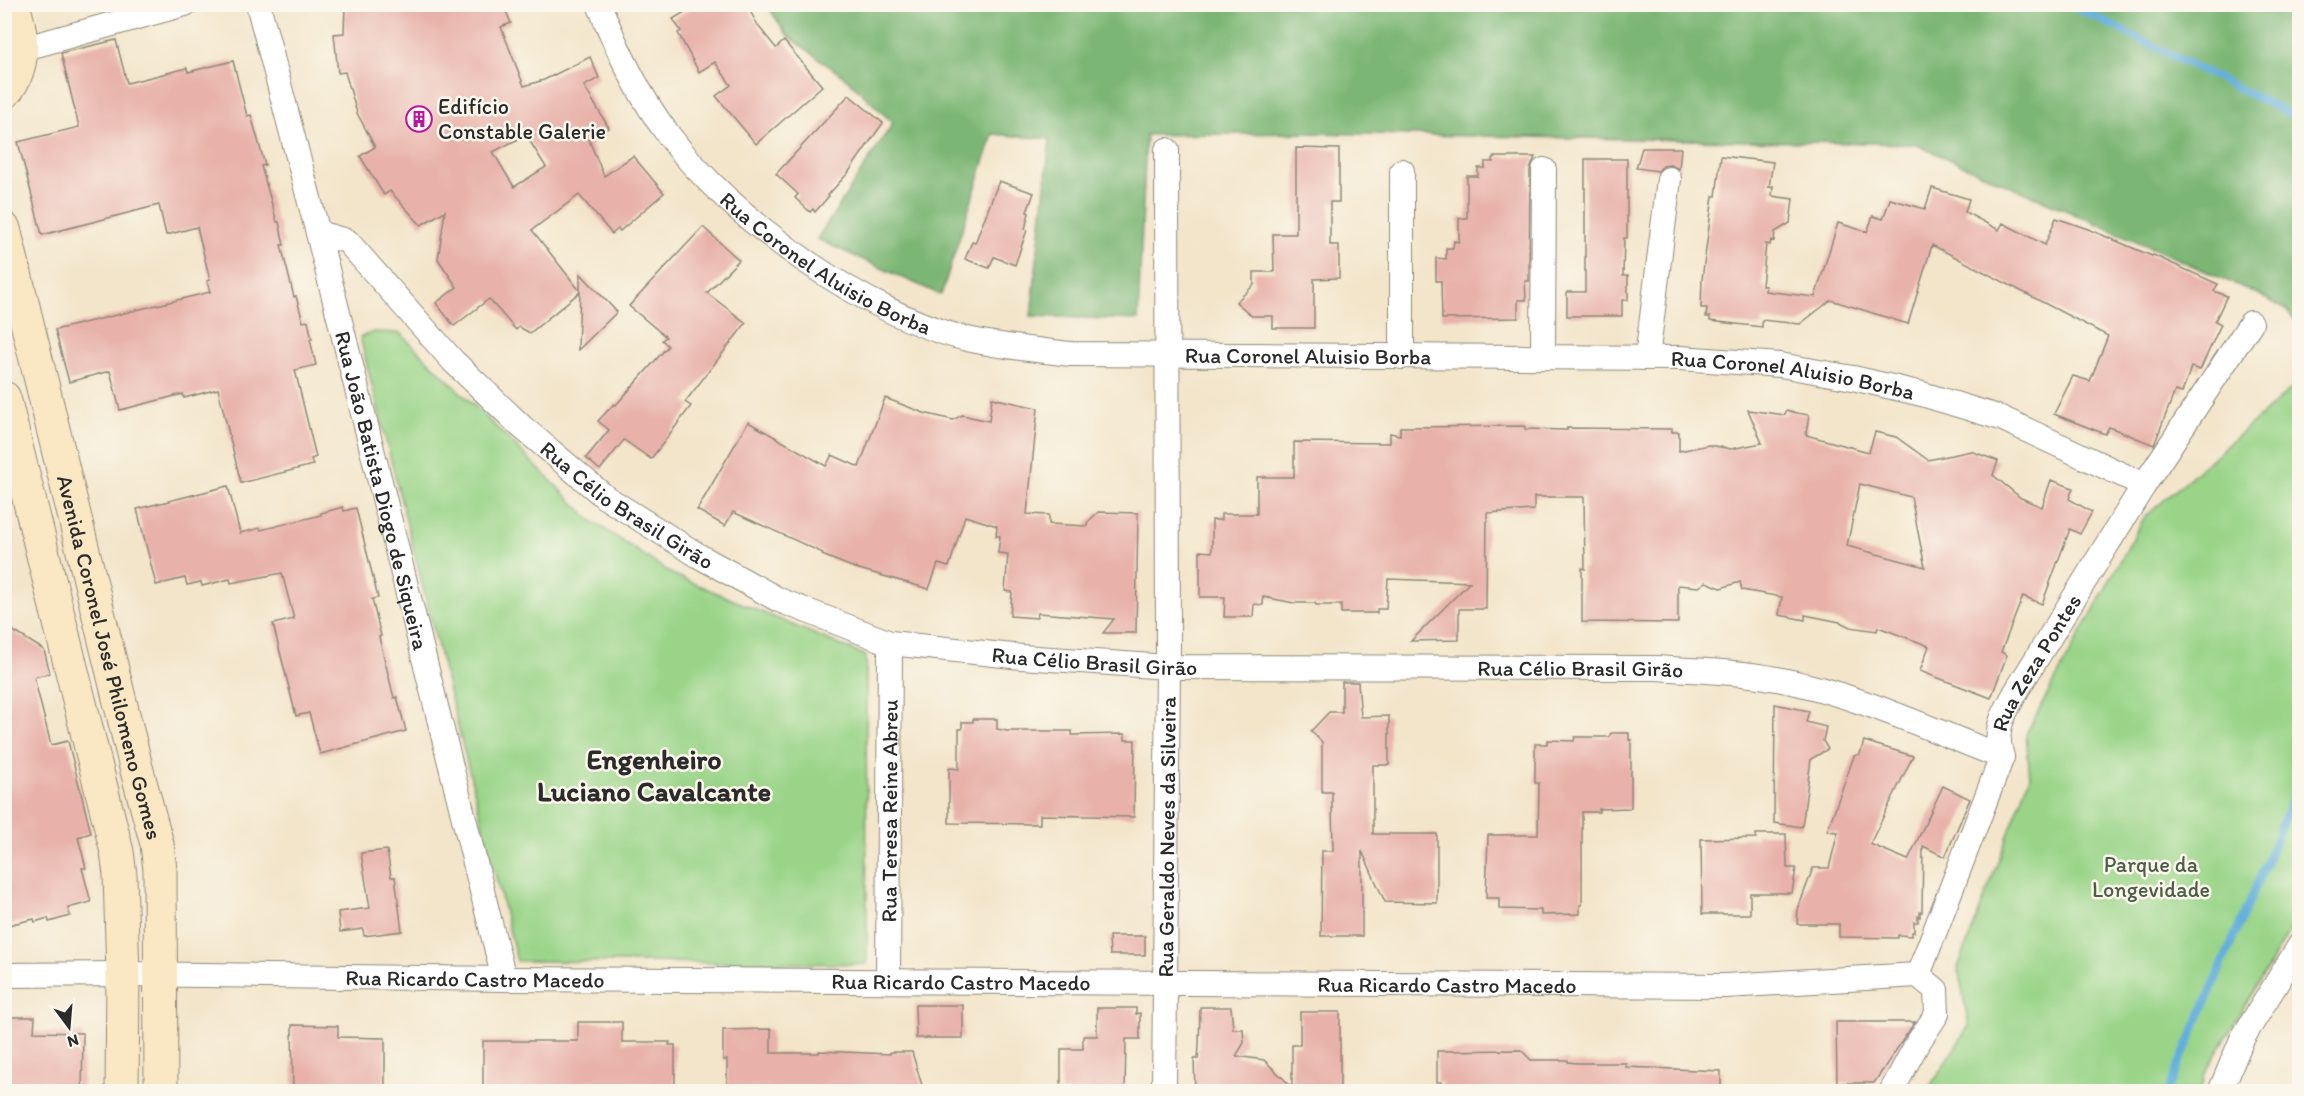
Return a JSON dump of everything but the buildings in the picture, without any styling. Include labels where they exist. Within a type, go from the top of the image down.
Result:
[{"type":"main road","points":[[4,93],[13,84],[22,49],[20,23],[12,4]]},
{"type":"main road","name":"Avenida Coronel José Philomeno Gomes","points":[[4,229],[157,844],[160,870],[162,975],[161,1092]]},
{"type":"main road","name":"Avenida Coronel José Philomeno Gomes","points":[[4,398],[98,776],[120,875],[123,974],[122,1092]]},
{"type":"main road","points":[[24,474],[62,466]]},
{"type":"main road","points":[[98,776],[136,767]]},
{"type":"street","points":[[22,49],[156,9],[185,4]]},
{"type":"street","name":"Rua João Batista Diogo de Siqueira","points":[[258,4],[318,233],[504,979]]},
{"type":"street","name":"Rua Coronel Aluisio Borba","points":[[599,4],[637,88],[668,135],[710,184],[760,228],[834,280],[903,318],[971,340],[1071,354],[1647,358],[1780,365],[1853,378],[1922,394],[2001,418],[2144,485]]},
{"type":"street","name":"Rua Geraldo Neves da Silveira","points":[[1164,1092],[1169,356],[1167,150]]},
{"type":"street","points":[[1543,357],[1544,170]]},
{"type":"street","points":[[1402,171],[1402,357]]},
{"type":"street","points":[[1647,358],[1669,179]]},
{"type":"street","name":"Rua Célio Brasil Girão","points":[[318,233],[346,241],[453,361],[522,427],[606,497],[699,556],[779,600],[890,643],[1022,657],[1168,667],[1657,668],[1726,672],[1776,678],[1835,693],[2002,757]]},
{"type":"street","name":"Rua Zeza Pontes","points":[[1918,975],[2002,757],[1997,741],[1999,724],[2017,690],[2144,485],[2251,323]]},
{"type":"street","name":"Rua Teresa Reine Abreu","points":[[888,981],[890,643]]},
{"type":"street","points":[[2220,1092],[2242,1039],[2300,945]]},
{"type":"street","name":"Rua Ricardo Castro Macedo","points":[[4,975],[1725,986],[1918,975]]},
{"type":"street","points":[[1891,1092],[1917,1044],[1937,1014],[1936,990],[1918,975]]},
{"type":"green space","points":[[767,5],[2299,5],[2299,326],[2288,311],[2260,295],[1914,144],[1306,133],[1146,135],[1138,320],[1031,316],[1050,139],[993,134],[941,295],[817,239],[893,123],[849,81],[787,35]]},
{"type":"green space","points":[[374,332],[400,333],[591,520],[672,574],[866,656],[867,964],[517,961],[360,337]]},
{"type":"green space","name":"Parque da Longevidade","points":[[2299,382],[2299,915],[2205,1073],[2200,1091],[1927,1091],[1969,1026],[1958,968],[2030,777],[2026,734],[2144,518]]},
{"type":"waterway","points":[[2069,4],[2300,119]]},
{"type":"waterway","points":[[2167,1092],[2300,779]]},
{"type":"place","name":"Edifício Constable Galerie","points":[[419,119]]},
{"type":"district","name":"Engenheiro Luciano Cavalcante","points":[[654,775]]}]
